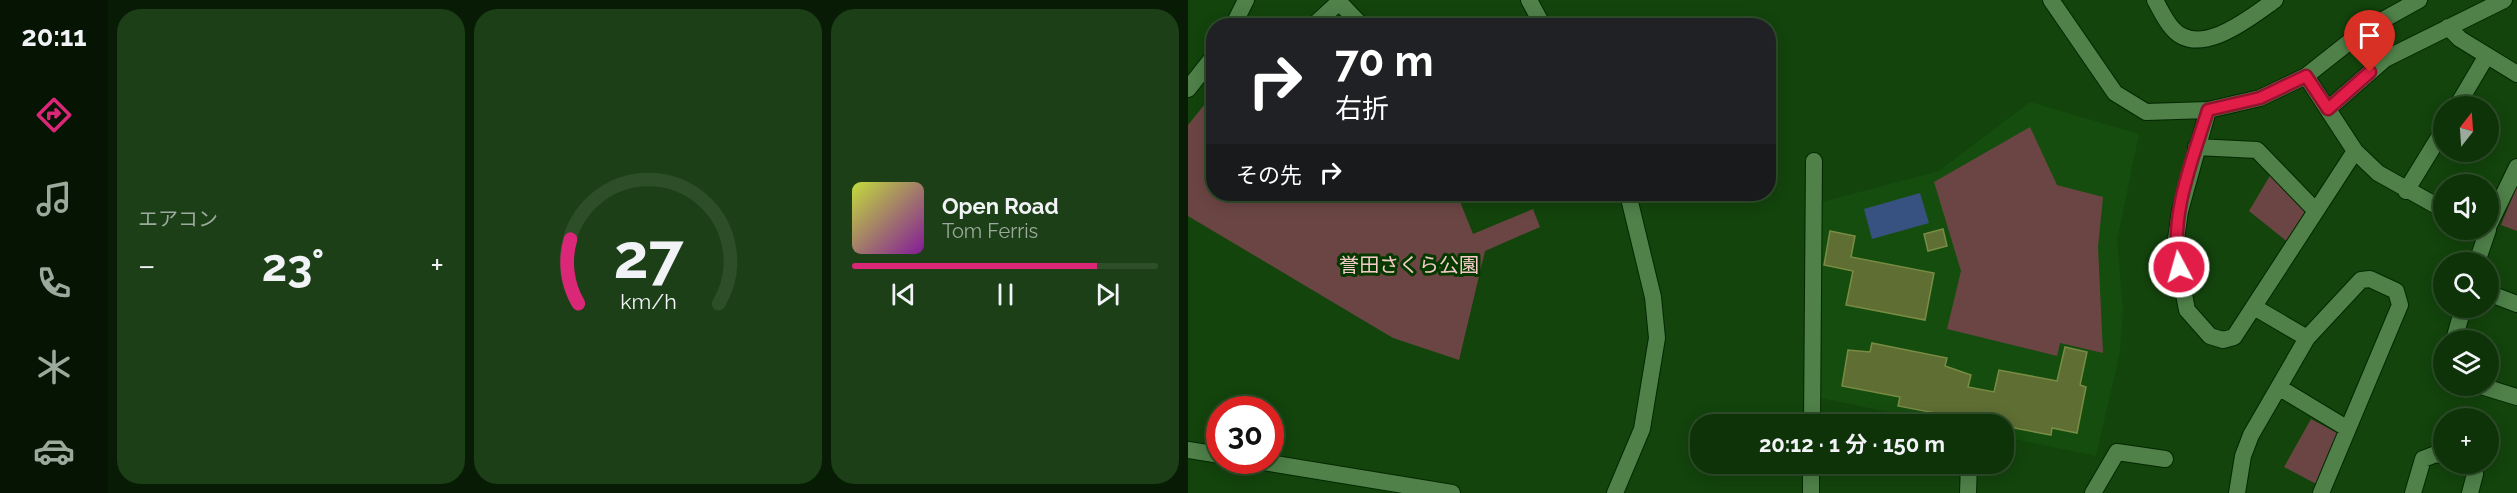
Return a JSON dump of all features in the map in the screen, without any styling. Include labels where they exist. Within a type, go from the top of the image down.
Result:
[{"type":"street","points":[[1237,18],[1246,0]]},
{"type":"street","points":[[1529,0],[1539,18]]},
{"type":"street","points":[[2052,0],[2115,93],[2146,112],[2208,110],[2260,98],[2306,76],[2363,32],[2420,0]]},
{"type":"street","points":[[2155,0],[2172,29],[2190,40],[2204,40],[2220,36],[2266,3]]},
{"type":"street","points":[[2328,109],[2385,59],[2504,0]]},
{"type":"street","points":[[1322,18],[1339,2],[1354,18]]},
{"type":"street","points":[[2448,27],[2460,39],[2486,57],[2517,74]]},
{"type":"street","points":[[2463,96],[2486,57]]},
{"type":"street","points":[[1188,89],[1206,66]]},
{"type":"street","points":[[2306,76],[2355,151],[2378,173],[2433,204]]},
{"type":"street","points":[[2208,110],[2180,211],[2175,246],[2187,310],[2210,336],[2223,340],[2234,337],[2355,151]]},
{"type":"street","points":[[2196,147],[2257,150],[2316,211]]},
{"type":"street","points":[[2406,191],[2433,147]]},
{"type":"street","points":[[1812,414],[1814,161]]},
{"type":"street","points":[[2499,204],[2517,167]]},
{"type":"street","points":[[1615,493],[1642,429],[1657,338],[1653,297],[1630,201]]},
{"type":"street","points":[[2237,493],[2243,456],[2251,435],[2307,338],[2361,280],[2370,279],[2396,291],[2400,305],[2321,493]]},
{"type":"street","points":[[2499,297],[2517,304]]},
{"type":"street","points":[[2254,307],[2307,338]]},
{"type":"street","points":[[2280,388],[2348,429]]},
{"type":"street","points":[[2499,392],[2517,397]]},
{"type":"street","points":[[1188,450],[1206,453]]},
{"type":"street","points":[[2093,493],[2117,452],[2165,459]]},
{"type":"street","points":[[2413,493],[2423,459],[2433,455]]},
{"type":"street","points":[[1284,465],[1452,493]]},
{"type":"street","points":[[1811,493],[1812,474]]},
{"type":"street","points":[[1968,493],[1969,474]]},
{"type":"street","points":[[2470,493],[2475,474]]},
{"type":"shaded area","points":[[2030,102],[2139,134],[2117,240],[2123,309],[2120,352],[2096,456],[2014,439],[2014,414],[1898,414],[1821,398],[1822,202],[1939,171]]},
{"type":"green space","name":"誉田さくら公園","points":[[1206,103],[1206,201],[1460,201],[1473,234],[1533,209],[1540,227],[1485,251],[1459,360],[1393,338],[1188,216],[1188,125]]},
{"type":"green space","points":[[2030,127],[2057,185],[2103,197],[2098,247],[2103,353],[2060,343],[2057,356],[1947,329],[1961,271],[1934,182]]},
{"type":"green space","points":[[2271,174],[2304,209],[2305,219],[2289,243],[2249,211]]},
{"type":"green space","points":[[2517,186],[2517,231],[2501,225]]},
{"type":"green space","points":[[2311,419],[2339,434],[2320,486],[2284,467]]},
{"type":"water","points":[[1920,193],[1929,223],[1872,239],[1864,209]]},
{"type":"building","points":[[1943,229],[1947,246],[1928,251],[1924,234]]},
{"type":"building","points":[[1830,231],[1855,236],[1851,257],[1934,273],[1925,320],[1846,305],[1853,271],[1824,265]]},
{"type":"building","points":[[1872,343],[1947,358],[1945,366],[1971,375],[1968,387],[1994,392],[1999,370],[2057,381],[2065,347],[2087,352],[2080,385],[2086,387],[2077,433],[2052,428],[2051,435],[2014,428],[2014,414],[1940,414],[1898,406],[1900,397],[1842,386],[1848,350],[1870,352]]},
{"type":"route","points":[[2179,267],[2175,246],[2180,211],[2208,110],[2260,98],[2306,76],[2328,109],[2370,72]]}]
